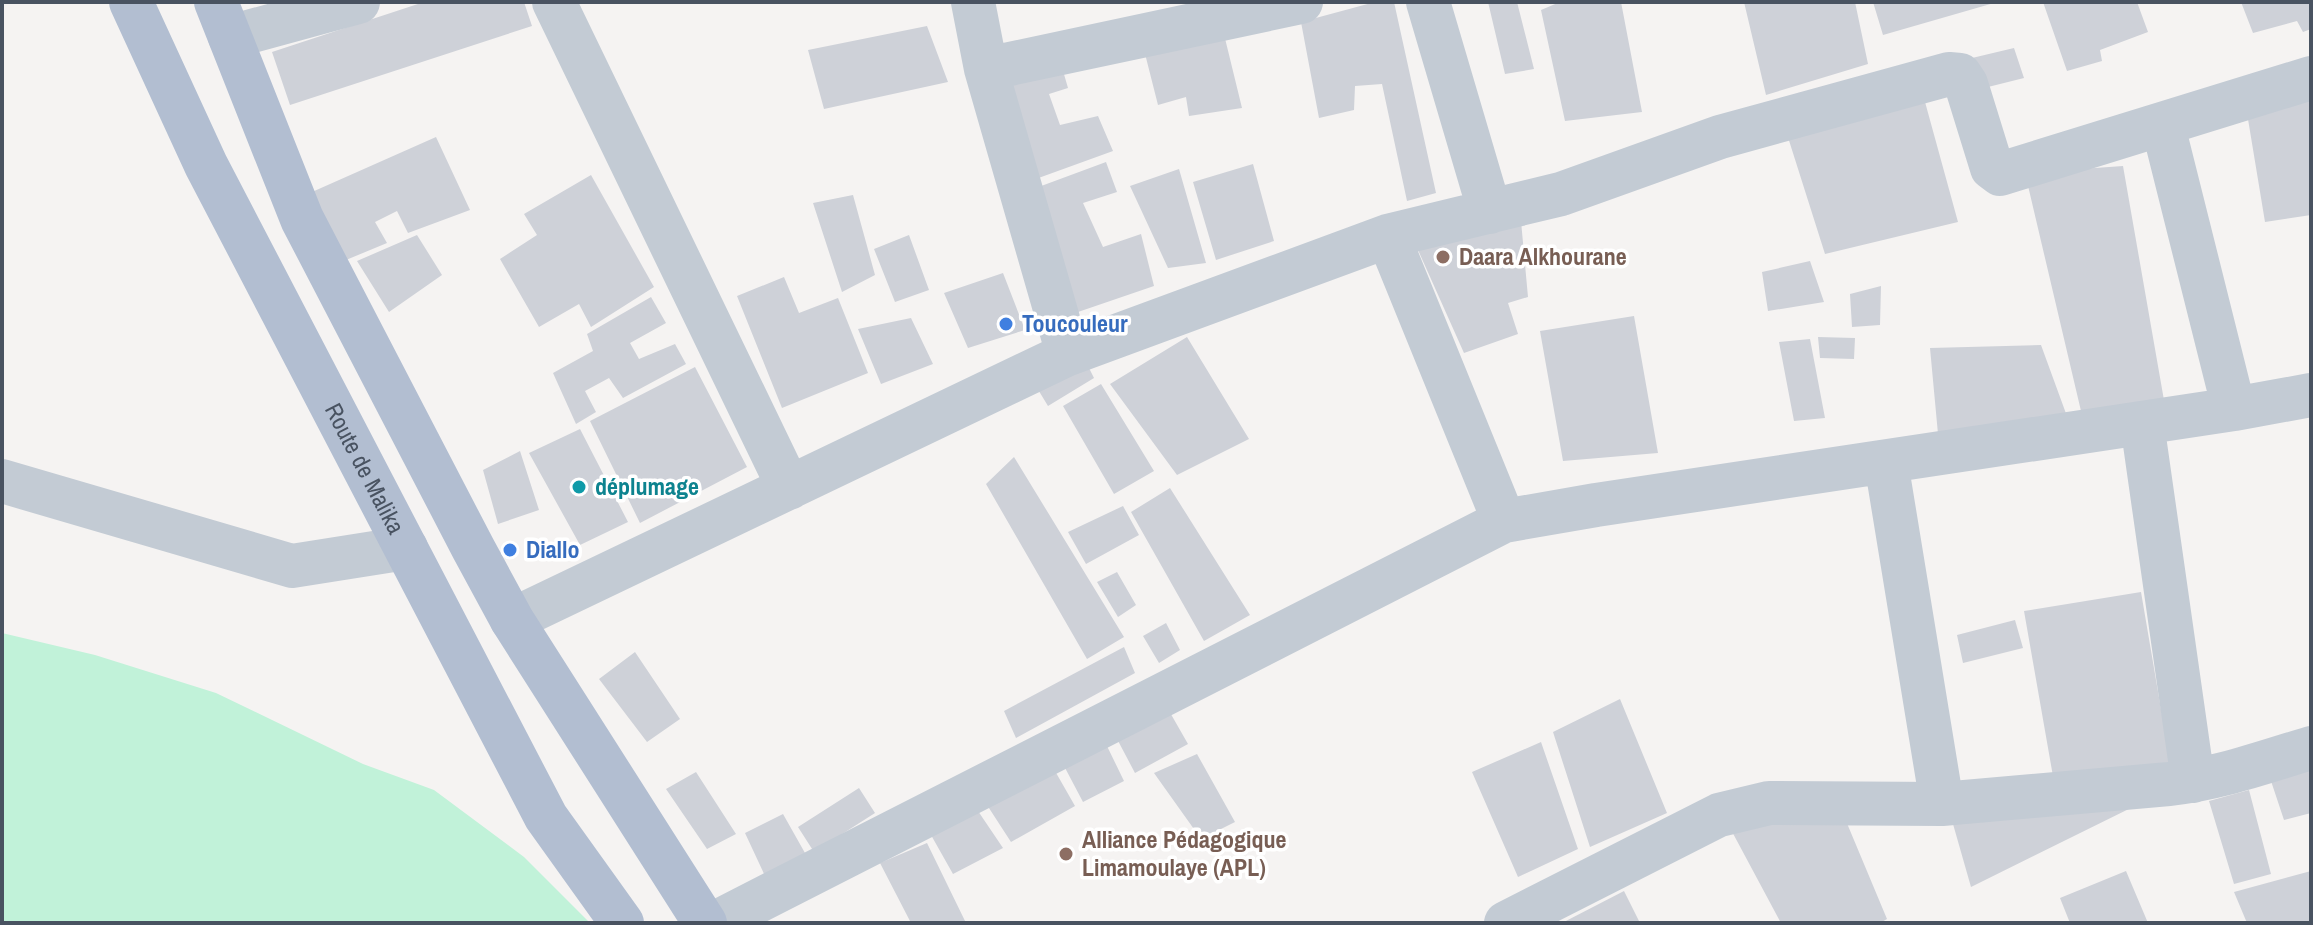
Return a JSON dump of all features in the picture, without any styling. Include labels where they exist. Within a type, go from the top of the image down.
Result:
[{"type":"main road","name":"Route de Malika","points":[[131,2],[206,165],[546,817],[622,923]]},
{"type":"main road","points":[[223,19],[302,219],[512,620],[705,923]]},
{"type":"street","points":[[223,19],[358,2]]},
{"type":"street","points":[[554,2],[789,488]]},
{"type":"street","points":[[973,2],[986,69],[1068,354]]},
{"type":"street","points":[[986,69],[1301,2]]},
{"type":"street","points":[[1428,2],[1490,212]]},
{"type":"street","points":[[512,620],[1068,354],[1388,236],[1561,194],[1720,137],[1949,74],[1960,75],[1966,84],[1992,168],[2000,174],[2311,78]]},
{"type":"street","points":[[2163,126],[2234,409]]},
{"type":"street","points":[[1388,236],[1504,521]]},
{"type":"street","points":[[715,923],[1504,521],[2311,395]]},
{"type":"street","points":[[2142,423],[2193,781]]},
{"type":"street","points":[[1886,462],[1942,804]]},
{"type":"street","points":[[2,481],[292,566],[406,548]]},
{"type":"street","points":[[1506,923],[1719,815],[1769,803],[1942,804],[2193,781],[2311,748]]},
{"type":"green space","points":[[2,633],[95,655],[216,693],[363,764],[434,790],[524,857],[590,923],[2,923]]},
{"type":"building","points":[[424,2],[524,2],[532,26],[290,105],[272,52]]},
{"type":"building","points":[[1375,2],[1394,2],[1436,193],[1407,201],[1382,84],[1355,86],[1354,110],[1319,118],[1301,22]]},
{"type":"building","points":[[1488,2],[1517,2],[1534,69],[1505,74]]},
{"type":"building","points":[[1560,2],[1621,2],[1642,112],[1565,121],[1541,10]]},
{"type":"building","points":[[1744,2],[1855,2],[1868,64],[1766,95]]},
{"type":"building","points":[[1873,2],[1994,2],[1994,3],[1883,35]]},
{"type":"building","points":[[2043,2],[2137,2],[2148,32],[2100,50],[2102,61],[2067,71]]},
{"type":"building","points":[[2241,2],[2311,2],[2311,29],[2303,32],[2297,21],[2253,33]]},
{"type":"building","points":[[1221,22],[1242,108],[1189,116],[1186,97],[1158,105],[1141,38]]},
{"type":"building","points":[[927,26],[948,82],[824,109],[808,50]]},
{"type":"building","points":[[2014,48],[2024,78],[1984,88],[1972,58]]},
{"type":"building","points":[[1059,57],[1068,88],[1049,94],[1060,125],[1098,116],[1113,151],[1033,180],[993,75]]},
{"type":"building","points":[[2311,84],[2311,215],[2265,222],[2246,107]]},
{"type":"building","points":[[1922,91],[1958,222],[1825,254],[1786,131]]},
{"type":"building","points":[[436,137],[470,210],[408,233],[397,211],[375,222],[387,243],[346,260],[312,192]]},
{"type":"building","points":[[1106,162],[1117,192],[1083,203],[1103,247],[1141,234],[1154,286],[1078,312],[1025,192]]},
{"type":"building","points":[[1253,164],[1274,241],[1216,260],[1193,182]]},
{"type":"building","points":[[2123,166],[2165,406],[2081,411],[2025,173]]},
{"type":"building","points":[[1179,169],[1206,263],[1168,268],[1130,186]]},
{"type":"building","points":[[591,175],[654,287],[591,327],[579,304],[539,327],[500,259],[537,235],[524,214]]},
{"type":"building","points":[[853,195],[875,275],[842,292],[813,203]]},
{"type":"building","points":[[1521,221],[1528,297],[1508,303],[1518,334],[1464,353],[1414,241]]},
{"type":"building","points":[[417,235],[442,275],[389,312],[357,261]]},
{"type":"building","points":[[909,235],[929,290],[895,302],[874,249]]},
{"type":"building","points":[[1810,261],[1824,302],[1768,311],[1762,272]]},
{"type":"building","points":[[1003,273],[1025,330],[968,348],[944,293]]},
{"type":"building","points":[[784,277],[799,313],[838,298],[868,373],[782,408],[737,296]]},
{"type":"building","points":[[1881,286],[1880,325],[1852,327],[1850,294]]},
{"type":"building","points":[[651,297],[666,323],[630,343],[639,359],[675,344],[686,364],[623,398],[609,378],[585,391],[596,412],[576,424],[553,373],[593,351],[587,334]]},
{"type":"building","points":[[1634,316],[1658,453],[1563,461],[1540,331]]},
{"type":"building","points":[[911,318],[933,364],[881,384],[858,329]]},
{"type":"building","points":[[1187,337],[1249,439],[1177,475],[1110,384]]},
{"type":"building","points":[[1818,337],[1855,338],[1854,359],[1820,358]]},
{"type":"building","points":[[1810,339],[1825,418],[1794,421],[1779,342]]},
{"type":"building","points":[[2041,345],[2068,419],[1938,434],[1930,348]]},
{"type":"building","points":[[1083,356],[1094,378],[1048,406],[1031,378]]},
{"type":"building","points":[[695,367],[747,467],[640,523],[590,421]]},
{"type":"building","points":[[1101,384],[1154,471],[1114,494],[1063,406]]},
{"type":"building","name":"déplumage","points":[[580,429],[628,522],[580,545],[529,453]]},
{"type":"building","points":[[520,451],[539,510],[498,524],[483,470]]},
{"type":"building","points":[[1014,457],[1124,637],[1087,659],[986,484]]},
{"type":"building","points":[[1170,488],[1250,615],[1204,641],[1131,512]]},
{"type":"building","points":[[1123,506],[1139,535],[1086,564],[1068,532]]},
{"type":"building","points":[[1117,572],[1136,605],[1118,617],[1097,582]]},
{"type":"building","points":[[2141,592],[2170,762],[2054,782],[2024,611]]},
{"type":"building","points":[[2015,620],[2023,648],[1963,663],[1957,635]]},
{"type":"building","points":[[1166,623],[1180,650],[1159,663],[1143,636]]},
{"type":"building","points":[[1124,647],[1135,673],[1016,738],[1004,711]]},
{"type":"building","points":[[635,652],[680,719],[647,742],[599,679]]},
{"type":"building","points":[[1620,699],[1667,813],[1590,847],[1553,732]]},
{"type":"building","points":[[1168,709],[1188,744],[1135,773],[1116,737]]},
{"type":"building","points":[[1541,742],[1578,849],[1518,877],[1472,772]]},
{"type":"building","points":[[1106,744],[1124,781],[1083,802],[1063,764]]},
{"type":"building","points":[[1197,754],[1235,822],[1201,839],[1154,773]]},
{"type":"building","points":[[2311,755],[2311,813],[2284,820],[2267,769]]},
{"type":"building","points":[[1055,771],[1075,806],[1011,842],[987,805]]},
{"type":"building","points":[[696,772],[736,834],[707,849],[666,789]]},
{"type":"building","points":[[859,788],[875,813],[814,852],[798,827]]},
{"type":"building","points":[[2249,790],[2271,874],[2234,884],[2209,801]]},
{"type":"building","points":[[2145,801],[1971,887],[1951,817]]},
{"type":"building","points":[[1841,809],[1887,919],[1880,923],[1781,923],[1729,826]]},
{"type":"building","points":[[978,811],[1003,848],[953,874],[931,835]]},
{"type":"building","points":[[783,814],[805,853],[765,876],[745,833]]},
{"type":"building","points":[[927,843],[966,923],[911,923],[880,863]]},
{"type":"building","points":[[2126,871],[2148,923],[2070,923],[2060,898]]},
{"type":"building","points":[[2311,871],[2311,923],[2247,923],[2234,892]]},
{"type":"building","points":[[1624,891],[1640,923],[1562,923]]},
{"type":"place","name":"Daara Alkhourane","points":[[1443,257]]},
{"type":"place","name":"Toucouleur","points":[[1006,324]]},
{"type":"place","name":"déplumage","points":[[579,487]]},
{"type":"place","name":"Diallo","points":[[510,550]]},
{"type":"place","name":"Alliance Pédagogique Limamoulaye (APL)","points":[[1066,854]]}]
